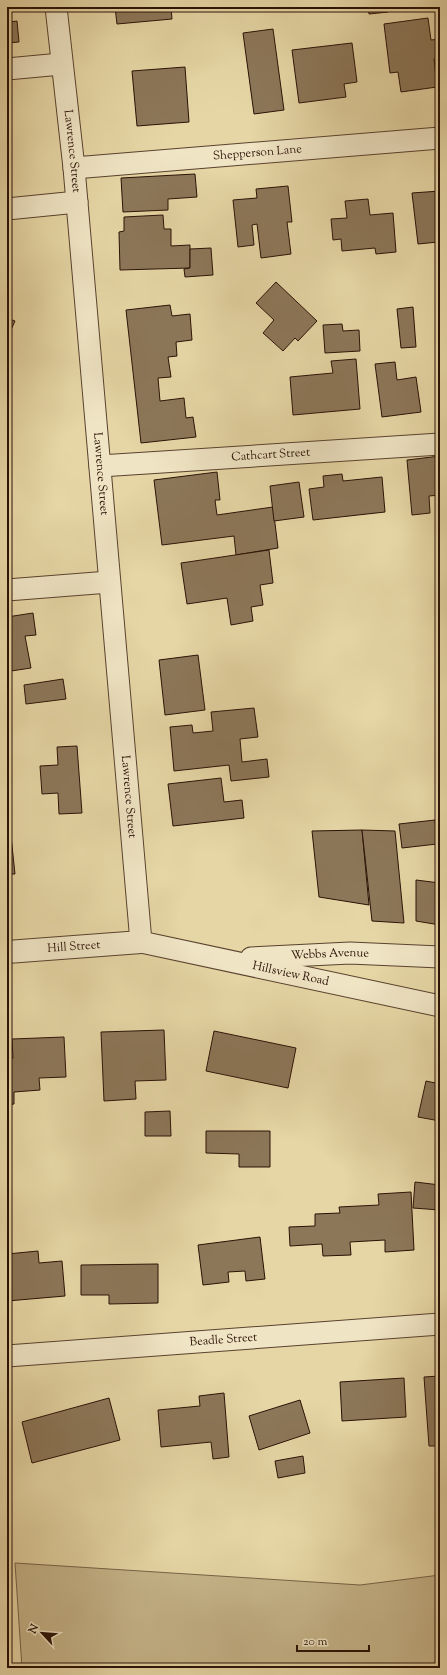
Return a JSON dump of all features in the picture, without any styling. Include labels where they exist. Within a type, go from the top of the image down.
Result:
[{"type":"street","name":"Lawrence Street","points":[[56,7],[61,64],[74,168],[141,942]]},
{"type":"street","points":[[7,69],[61,64]]},
{"type":"street","name":"Shepperson Lane","points":[[74,168],[440,138]]},
{"type":"street","points":[[7,209],[77,202]]},
{"type":"street","name":"Cathcart Street","points":[[100,466],[440,444]]},
{"type":"street","points":[[7,590],[109,582]]},
{"type":"street","name":"Hill Street","points":[[7,952],[141,942]]},
{"type":"street","name":"Hillsview Road","points":[[141,942],[440,1006]]},
{"type":"street","name":"Webbs Avenue","points":[[220,959],[350,953],[440,957]]},
{"type":"street","name":"Beadle Street","points":[[7,1356],[440,1324]]},
{"type":"shaded area","points":[[15,1563],[360,1585],[440,1575],[440,1668],[22,1668]]},
{"type":"building","points":[[7,7],[9,7],[10,22],[17,21],[19,42],[7,43]]},
{"type":"building","points":[[115,7],[171,7],[172,19],[117,24]]},
{"type":"building","points":[[368,7],[388,7],[388,12],[369,14]]},
{"type":"building","points":[[428,18],[431,40],[440,39],[440,58],[434,59],[437,87],[401,92],[398,72],[390,73],[384,24]]},
{"type":"building","points":[[273,29],[284,110],[254,114],[243,33]]},
{"type":"building","points":[[352,43],[357,82],[344,84],[346,97],[299,103],[292,50]]},
{"type":"building","points":[[185,67],[189,122],[137,126],[132,71]]},
{"type":"building","points":[[195,174],[197,197],[168,199],[168,210],[123,212],[121,178]]},
{"type":"building","points":[[288,186],[292,222],[287,222],[291,254],[261,258],[257,224],[252,225],[254,245],[238,247],[233,200],[257,198],[256,189]]},
{"type":"building","points":[[440,191],[440,237],[437,237],[438,242],[418,244],[412,193]]},
{"type":"building","points":[[368,199],[370,215],[393,213],[396,252],[376,254],[375,248],[342,251],[341,239],[333,240],[331,219],[347,218],[345,201]]},
{"type":"building","points":[[163,215],[164,229],[171,229],[171,246],[190,245],[190,268],[120,270],[119,232],[124,231],[124,217]]},
{"type":"building","points":[[211,248],[213,275],[185,277],[184,269],[190,268],[190,249]]},
{"type":"building","points":[[276,282],[317,321],[298,341],[295,338],[283,351],[263,333],[274,320],[256,303]]},
{"type":"building","points":[[170,305],[172,316],[190,314],[192,340],[176,342],[177,356],[168,357],[171,377],[158,378],[160,401],[184,398],[186,418],[193,417],[196,437],[141,443],[126,310]]},
{"type":"building","points":[[413,307],[416,347],[401,348],[397,309]]},
{"type":"building","points":[[7,318],[15,321],[7,339]]},
{"type":"building","points":[[342,324],[343,331],[359,330],[360,351],[325,353],[323,325]]},
{"type":"building","points":[[356,359],[360,409],[293,415],[290,377],[333,373],[331,361]]},
{"type":"building","points":[[395,362],[397,380],[416,377],[421,412],[382,417],[375,364]]},
{"type":"building","points":[[440,456],[440,495],[429,496],[430,513],[412,515],[407,460]]},
{"type":"building","points":[[217,472],[220,500],[215,500],[217,515],[273,507],[278,548],[236,555],[234,536],[162,545],[154,480]]},
{"type":"building","points":[[342,474],[343,481],[382,477],[385,512],[313,520],[309,489],[324,487],[323,476]]},
{"type":"building","points":[[299,482],[304,517],[274,521],[270,486]]},
{"type":"building","points":[[269,550],[273,583],[260,585],[263,605],[251,607],[253,621],[231,625],[227,598],[187,604],[181,563]]},
{"type":"building","points":[[33,613],[36,635],[25,636],[31,668],[11,671],[7,650],[7,617]]},
{"type":"building","points":[[198,655],[205,710],[165,715],[159,660]]},
{"type":"building","points":[[63,679],[66,699],[26,704],[24,685]]},
{"type":"building","points":[[254,708],[258,737],[240,739],[242,762],[267,759],[269,777],[231,781],[229,765],[174,771],[170,727],[192,725],[193,733],[213,731],[211,712]]},
{"type":"building","points":[[77,746],[82,813],[59,814],[58,793],[42,794],[40,766],[58,765],[57,747]]},
{"type":"building","points":[[221,778],[224,802],[242,800],[244,818],[173,826],[168,784]]},
{"type":"building","points":[[435,820],[437,844],[402,848],[399,824]]},
{"type":"building","points":[[362,830],[369,905],[319,897],[312,831]]},
{"type":"building","points":[[362,830],[395,831],[404,923],[372,921]]},
{"type":"building","points":[[11,836],[15,874],[7,874],[7,837]]},
{"type":"building","points":[[416,880],[440,883],[440,925],[416,921]]},
{"type":"building","points":[[164,1030],[166,1080],[135,1081],[136,1099],[104,1101],[101,1032]]},
{"type":"building","points":[[214,1031],[296,1048],[288,1088],[206,1071]]},
{"type":"building","points":[[64,1037],[66,1077],[39,1078],[40,1090],[14,1092],[14,1104],[7,1105],[7,1058],[13,1058],[12,1039]]},
{"type":"building","points":[[426,1081],[440,1084],[440,1121],[418,1117]]},
{"type":"building","points":[[170,1111],[171,1136],[145,1136],[145,1112]]},
{"type":"building","points":[[206,1131],[270,1131],[270,1167],[239,1167],[239,1154],[206,1153]]},
{"type":"building","points":[[415,1182],[440,1185],[440,1210],[413,1208]]},
{"type":"building","points":[[411,1192],[414,1250],[385,1252],[385,1240],[350,1242],[351,1255],[323,1256],[322,1244],[290,1246],[289,1227],[315,1226],[315,1214],[340,1213],[339,1207],[379,1205],[378,1194]]},
{"type":"building","points":[[260,1237],[265,1279],[246,1281],[245,1271],[228,1272],[229,1282],[203,1285],[198,1245]]},
{"type":"building","points":[[38,1251],[39,1263],[62,1261],[65,1296],[7,1301],[7,1254]]},
{"type":"building","points":[[158,1264],[158,1303],[109,1304],[109,1295],[81,1295],[81,1265]]},
{"type":"building","points":[[440,1376],[440,1446],[429,1446],[424,1377]]},
{"type":"building","points":[[404,1378],[406,1417],[342,1421],[340,1382]]},
{"type":"building","points":[[224,1393],[229,1457],[213,1459],[211,1442],[161,1447],[158,1410],[200,1406],[199,1396]]},
{"type":"building","points":[[109,1398],[120,1440],[32,1463],[22,1422]]},
{"type":"building","points":[[300,1400],[310,1433],[259,1450],[249,1416]]},
{"type":"building","points":[[303,1456],[305,1473],[278,1478],[275,1461]]}]
